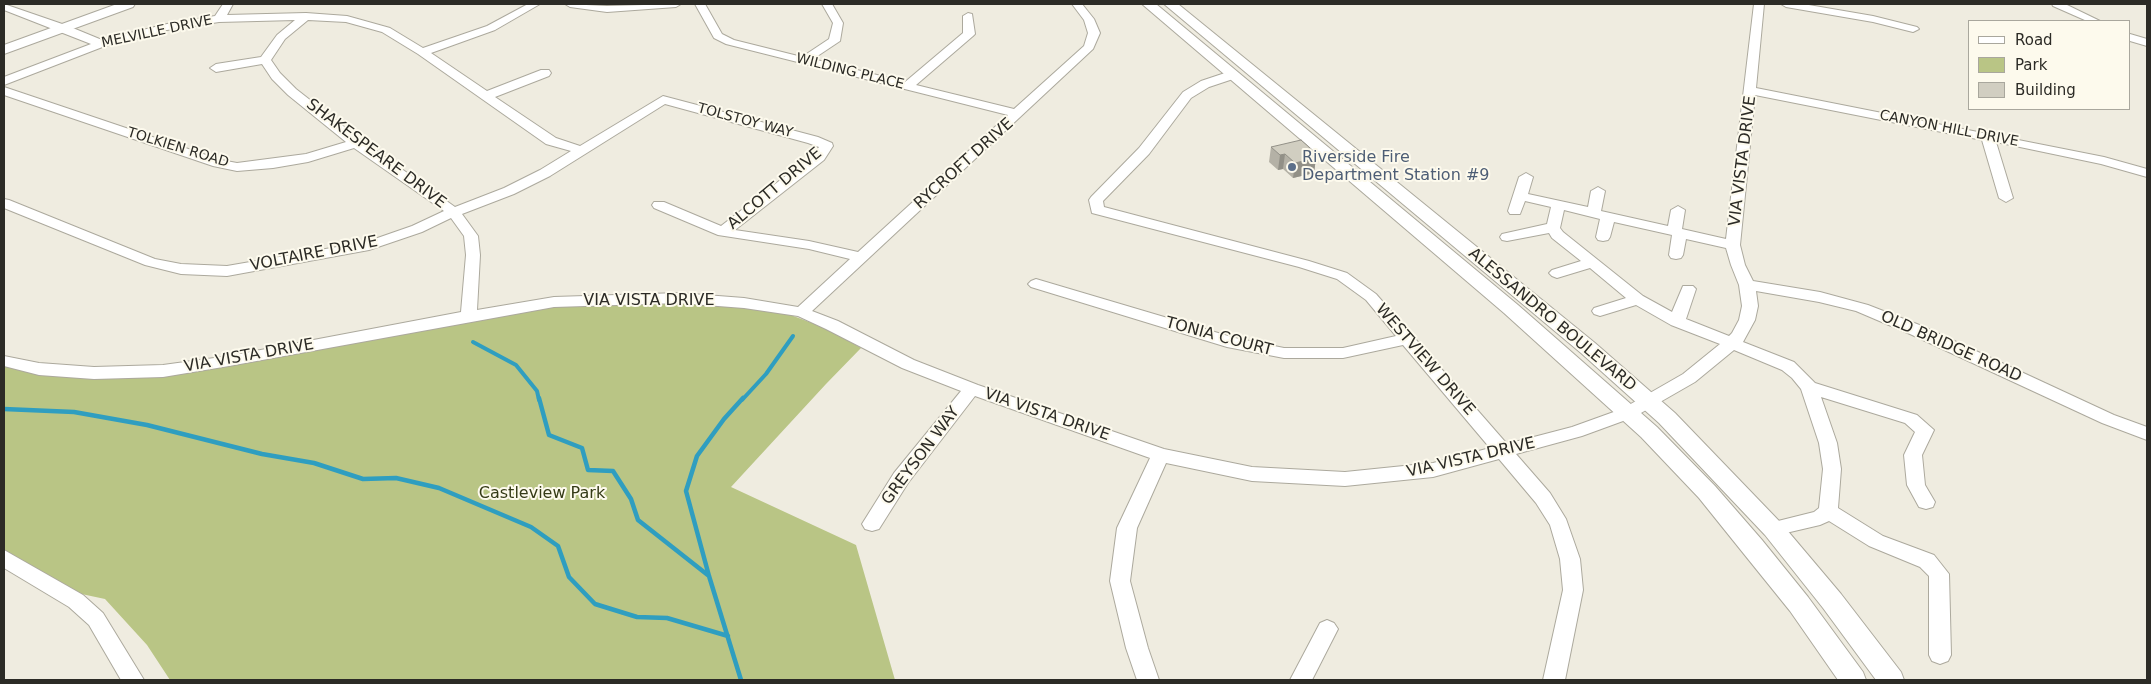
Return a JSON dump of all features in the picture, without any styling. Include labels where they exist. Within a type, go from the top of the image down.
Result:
[{"type":"main road","points":[[4,50],[107,4]]},
{"type":"main road","points":[[4,42],[128,4]]},
{"type":"main road","name":"ALESSANDRO BOULEVARD","points":[[1148,4],[1511,309],[1628,413],[1707,492],[1799,604],[1853,680]]},
{"type":"main road","name":"ALESSANDRO BOULEVARD","points":[[1170,4],[1588,348],[1650,402],[1707,458],[1773,529],[1832,601],[1891,680]]},
{"type":"street","points":[[7,7],[22,4]]},
{"type":"street","points":[[218,19],[228,4]]},
{"type":"street","points":[[422,52],[451,44],[490,28],[535,4]]},
{"type":"street","points":[[570,4],[615,9],[676,4]]},
{"type":"street","name":"WILDING PLACE","points":[[700,4],[718,36],[730,42],[1018,114]]},
{"type":"street","points":[[803,61],[834,41],[838,23],[827,4]]},
{"type":"street","name":"RYCROFT DRIVE","points":[[801,312],[1089,47],[1094,33],[1089,19],[1077,4]]},
{"type":"street","name":"VIA VISTA DRIVE","points":[[4,361],[39,369],[94,373],[163,371],[230,361],[554,302],[679,298],[744,303],[801,312],[832,325],[908,364],[972,389],[1161,455],[1252,474],[1345,479],[1433,470],[1576,432],[1628,413],[1650,402],[1712,361],[1739,336],[1747,320],[1750,306],[1747,285],[1738,265],[1733,245],[1759,4]]},
{"type":"street","points":[[1786,4],[1873,19],[1913,29]]},
{"type":"street","points":[[2057,4],[2093,20]]},
{"type":"street","points":[[7,7],[101,44]]},
{"type":"street","points":[[216,68],[266,60],[281,37],[306,16]]},
{"type":"street","name":"MELVILLE DRIVE","points":[[4,81],[101,44],[167,27],[218,19],[330,16],[386,30],[422,52],[551,141],[581,150]]},
{"type":"street","points":[[907,86],[969,34],[968,16]]},
{"type":"street","points":[[2131,37],[2147,43]]},
{"type":"street","name":"SHAKESPEARE DRIVE","points":[[266,60],[276,76],[356,143],[454,212],[471,236],[473,255],[469,316]]},
{"type":"street","points":[[486,96],[545,73]]},
{"type":"street","name":"WESTVIEW DRIVE","points":[[1232,75],[1205,84],[1188,95],[1144,150],[1096,200],[1097,210],[1304,264],[1342,276],[1371,297],[1405,339],[1505,452],[1543,498],[1559,524],[1570,559],[1573,590],[1554,680]]},
{"type":"street","name":"TOLKIEN ROAD","points":[[4,90],[218,163],[237,166],[273,164],[308,158],[356,143]]},
{"type":"street","name":"CANYON HILL DRIVE","points":[[1751,91],[2104,161],[2147,173]]},
{"type":"street","name":"VOLTAIRE DRIVE","points":[[4,203],[150,262],[181,269],[227,271],[369,246],[417,229],[454,212],[510,191],[545,173],[663,100]]},
{"type":"street","name":"TOLSTOY WAY","points":[[663,100],[813,140],[827,146]]},
{"type":"street","points":[[1988,137],[2006,198]]},
{"type":"street","name":"ALCOTT DRIVE","points":[[723,232],[819,157],[827,146]]},
{"type":"street","points":[[1515,211],[1526,177]]},
{"type":"street","points":[[1594,213],[1598,192]]},
{"type":"street","points":[[1520,196],[1733,245]]},
{"type":"street","points":[[659,205],[723,232],[809,245],[862,257]]},
{"type":"street","points":[[1558,205],[1553,228],[1562,240],[1638,299],[1656,311],[1677,321],[1788,366],[1809,387],[1828,443],[1832,468],[1828,511],[1820,518],[1773,529]]},
{"type":"street","points":[[1676,255],[1678,210]]},
{"type":"street","points":[[1603,237],[1608,216]]},
{"type":"street","points":[[1507,237],[1534,230],[1553,228]]},
{"type":"street","points":[[1557,273],[1591,263]]},
{"type":"street","name":"TONIA COURT","points":[[1036,284],[1233,344],[1284,353],[1343,353],[1405,339]]},
{"type":"street","name":"OLD BRIDGE ROAD","points":[[1747,285],[1820,297],[1862,308],[1916,330],[2147,434]]},
{"type":"street","points":[[1677,321],[1688,289]]},
{"type":"street","points":[[1600,311],[1638,299]]},
{"type":"street","points":[[1809,387],[1911,419],[1925,430],[1913,455],[1916,485],[1926,502]]},
{"type":"street","name":"GREYSON WAY","points":[[872,524],[901,478],[972,389]]},
{"type":"street","points":[[1148,680],[1137,648],[1120,581],[1127,528],[1161,455]]},
{"type":"street","points":[[1828,511],[1876,541],[1927,560],[1939,574],[1940,655]]},
{"type":"street","points":[[4,558],[76,601],[96,619],[132,680]]},
{"type":"street","points":[[1301,680],[1327,629]]},
{"type":"green space","name":"Castleview Park","points":[[639,297],[780,311],[828,329],[861,348],[731,487],[856,545],[895,680],[170,680],[147,645],[105,599],[44,586],[4,562],[4,362],[24,367],[136,373],[469,316]]},
{"type":"building","points":[[1301,140],[1310,148],[1306,149],[1316,158],[1295,163],[1285,154],[1280,155],[1271,147]]},
{"type":"waterway","points":[[742,400],[766,374],[793,336]]},
{"type":"waterway","points":[[473,342],[516,365],[537,391],[539,400]]},
{"type":"waterway","points":[[539,398],[549,435],[582,448],[588,470],[613,471],[631,499],[638,520],[709,576]]},
{"type":"waterway","points":[[709,576],[686,491],[697,456],[724,419],[743,398]]},
{"type":"waterway","points":[[4,409],[74,412],[147,425],[262,454],[314,463],[363,479],[396,478],[439,488],[531,527],[558,546],[569,577],[595,604],[637,617],[667,618],[727,636]]},
{"type":"waterway","points":[[709,576],[727,636]]},
{"type":"waterway","points":[[727,636],[741,680]]},
{"type":"place","name":"Riverside Fire Department Station #9","points":[[1292,167]]}]
